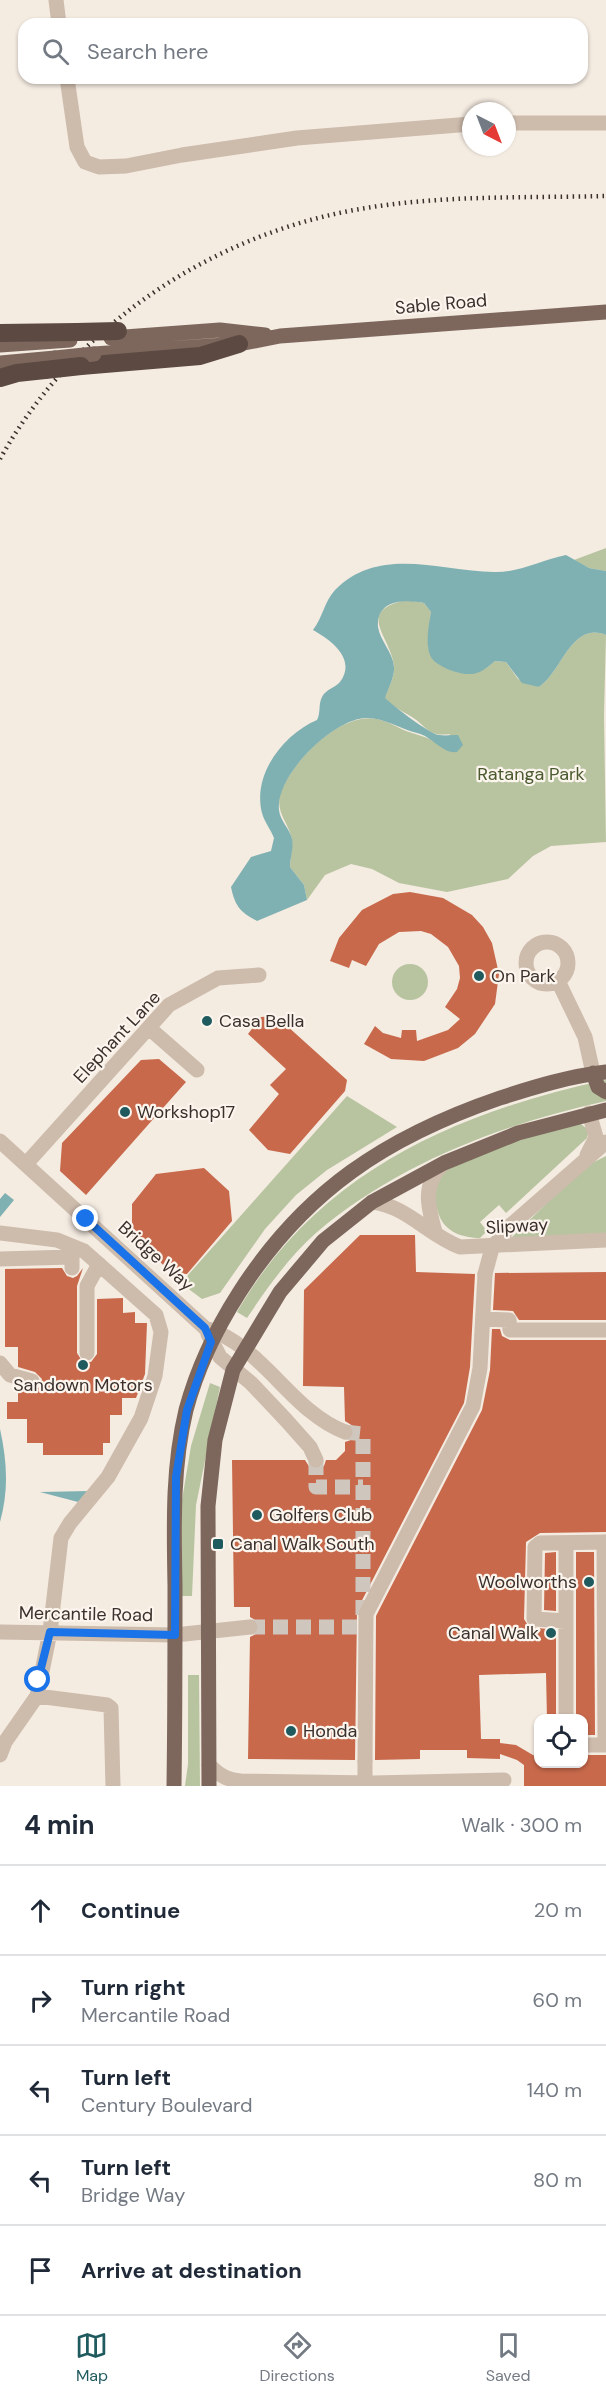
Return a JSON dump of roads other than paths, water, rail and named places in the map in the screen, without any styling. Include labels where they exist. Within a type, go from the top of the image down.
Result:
[{"type":"highway","points":[[0,333],[73,336],[119,334]]},
{"type":"highway","points":[[1,374],[50,364],[88,360],[200,356],[239,344]]},
{"type":"main road","name":"Sable Road","points":[[239,344],[280,336],[606,312]]},
{"type":"main road","name":"Sable Road","points":[[119,334],[220,330],[280,336]]},
{"type":"main road","points":[[0,345],[73,336]]},
{"type":"main road","points":[[174,1786],[176,1477],[187,1410],[211,1334],[253,1271],[274,1244],[318,1196],[384,1149],[466,1109],[557,1081],[600,1073],[598,1087],[606,1092]]},
{"type":"main road","points":[[209,1786],[208,1506],[211,1464],[233,1370],[244,1349],[300,1266],[323,1241],[372,1202],[444,1163],[518,1133],[606,1110]]},
{"type":"lane","points":[[56,0],[58,18]]},
{"type":"lane","points":[[68,84],[77,147],[85,162],[99,167],[126,166],[182,155],[297,138],[462,125]]},
{"type":"lane","points":[[516,123],[606,123]]},
{"type":"lane","name":"Elephant Lane","points":[[26,1164],[169,1005],[218,978],[259,975]]},
{"type":"lane","points":[[558,981],[600,1073]]},
{"type":"lane","points":[[149,1028],[197,1070]]},
{"type":"lane","points":[[583,1160],[596,1137],[589,1113]]},
{"type":"lane","name":"Bridge Way","points":[[0,1141],[211,1334]]},
{"type":"lane","points":[[365,1786],[366,1614],[473,1406],[480,1368],[485,1274],[492,1248],[501,1236],[583,1160],[606,1142]]},
{"type":"lane","points":[[435,1232],[428,1193],[431,1178],[444,1163]]},
{"type":"lane","name":"Slipway","points":[[372,1202],[396,1208],[449,1243],[472,1248],[606,1240]]},
{"type":"lane","points":[[0,1234],[57,1240],[84,1251],[156,1315],[160,1332],[155,1376],[141,1418],[120,1457],[61,1538],[50,1632],[37,1696],[5,1742],[0,1755]]},
{"type":"lane","points":[[0,1259],[72,1257],[72,1268]]},
{"type":"lane","points":[[87,1353],[87,1286],[99,1264]]},
{"type":"lane","points":[[483,1319],[509,1320],[513,1330],[606,1330]]},
{"type":"lane","points":[[211,1334],[244,1349],[303,1404],[333,1427],[345,1432]]},
{"type":"lane","points":[[211,1334],[220,1357],[251,1383],[286,1420],[310,1447],[316,1460]]},
{"type":"lane","points":[[0,1363],[10,1375],[32,1381]]},
{"type":"lane","points":[[286,1420],[303,1404]]},
{"type":"lane","points":[[566,1621],[535,1620],[533,1617],[534,1550],[540,1543],[605,1542],[605,1745],[588,1745]]},
{"type":"lane","points":[[566,1543],[566,1714]]},
{"type":"lane","name":"Mercantile Road","points":[[0,1632],[175,1635],[250,1627]]},
{"type":"lane","points":[[37,1696],[107,1705],[111,1708],[113,1786]]},
{"type":"lane","points":[[209,1765],[223,1777],[241,1781],[374,1783],[504,1780]]},
{"type":"water","points":[[566,555],[589,568],[606,571],[606,635],[594,633],[584,635],[575,641],[547,680],[539,687],[522,683],[506,662],[495,661],[474,674],[454,671],[436,663],[430,655],[428,645],[431,612],[424,603],[408,601],[386,606],[379,618],[378,627],[391,656],[394,671],[385,698],[435,734],[458,735],[463,745],[457,752],[452,752],[422,735],[372,718],[352,721],[322,739],[296,766],[280,796],[280,814],[291,835],[292,842],[290,867],[304,885],[307,900],[257,921],[246,915],[234,899],[231,887],[251,857],[271,851],[274,838],[263,816],[260,798],[266,770],[282,745],[305,726],[317,720],[322,697],[340,682],[344,674],[344,658],[340,651],[313,630],[335,590],[352,576],[371,568],[390,564],[432,565],[473,571],[503,572]]},
{"type":"water","points":[[5,1193],[14,1200],[0,1217],[0,1199]]},
{"type":"water","points":[[0,1429],[6,1476],[5,1498],[0,1522]]},
{"type":"water","points":[[90,1491],[78,1502],[40,1492]]},
{"type":"tunnel","points":[[345,1432],[363,1434],[363,1622]]},
{"type":"tunnel","points":[[316,1460],[316,1487],[363,1487]]},
{"type":"tunnel","points":[[250,1627],[363,1627]]},
{"type":"railway","points":[[0,459],[31,410],[68,366],[109,327],[154,292],[204,262],[256,238],[310,220],[395,204],[486,198],[606,196]]},
{"type":"place","name":"On Park","points":[[479,976]]},
{"type":"place","name":"Casa Bella","points":[[207,1021]]},
{"type":"place","name":"Workshop17","points":[[125,1112]]},
{"type":"place","name":"Sandown Motors","points":[[83,1365]]},
{"type":"place","name":"Golfers Club","points":[[257,1515]]},
{"type":"place","name":"Canal Walk South","points":[[218,1544]]},
{"type":"place","name":"Woolworths","points":[[589,1582]]},
{"type":"place","name":"Canal Walk","points":[[551,1633]]},
{"type":"place","name":"Honda","points":[[291,1731]]},
{"type":"park label","name":"Ratanga Park","points":[[531,774]]}]
